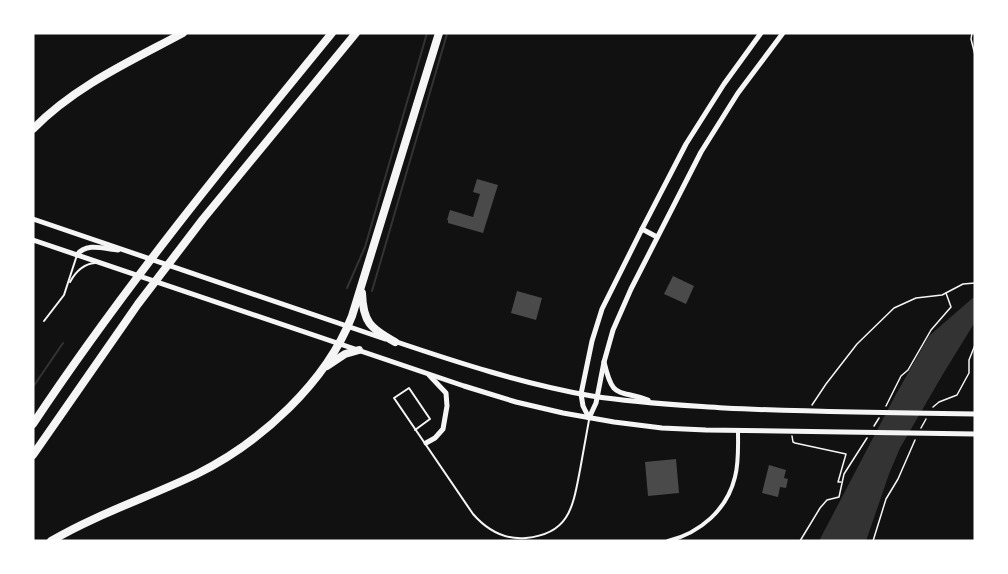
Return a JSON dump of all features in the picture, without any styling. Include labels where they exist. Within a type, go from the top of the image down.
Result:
[{"type":"highway","points":[[33,129],[52,111],[81,90],[183,33]]},
{"type":"highway","points":[[33,424],[78,357],[177,224],[332,33]]},
{"type":"highway","points":[[33,455],[138,304],[193,232],[356,33]]},
{"type":"highway","points":[[51,541],[89,521],[195,475],[227,457],[283,415],[323,369],[348,326],[439,33]]},
{"type":"highway","points":[[362,285],[363,307],[368,321],[378,333],[395,342]]},
{"type":"highway","points":[[323,369],[339,357],[359,350]]},
{"type":"main road","points":[[589,418],[583,406],[581,394],[597,324],[609,294],[698,125],[761,33]]},
{"type":"main road","points":[[589,418],[598,397],[604,362],[618,316],[657,237],[712,134],[751,75],[783,33]]},
{"type":"main road","points":[[33,219],[395,342],[493,372],[581,394],[654,403],[739,408],[975,414]]},
{"type":"main road","points":[[642,229],[657,237]]},
{"type":"main road","points":[[33,240],[428,374],[516,402],[589,418],[662,428],[975,434]]},
{"type":"main road","points":[[77,255],[80,250],[91,247],[129,251]]},
{"type":"main road","points":[[604,362],[608,378],[617,392],[654,403]]},
{"type":"main road","points":[[426,443],[435,438],[442,429],[447,406],[446,393],[428,374]]},
{"type":"street","points":[[668,541],[702,527],[726,500],[732,488],[737,467],[738,431]]},
{"type":"lane","points":[[44,321],[64,296],[77,255]]},
{"type":"lane","points":[[68,284],[82,267],[101,263]]},
{"type":"lane","points":[[415,430],[430,419],[409,388],[394,398],[415,430],[426,443],[473,514],[490,529],[509,537],[529,538],[556,528],[573,505],[589,418]]},
{"type":"path","points":[[972,33],[971,39],[975,55]]},
{"type":"path","points":[[823,411],[812,403],[857,344],[894,308],[916,298],[942,295],[963,284],[975,283]]},
{"type":"path","points":[[884,408],[900,376],[908,370],[931,330],[951,308],[946,293]]},
{"type":"path","points":[[932,408],[939,402],[957,395],[969,373],[969,360],[975,345]]},
{"type":"path","points":[[919,432],[927,416]]},
{"type":"path","points":[[874,425],[879,417]]},
{"type":"path","points":[[792,432],[795,443],[846,454],[838,482],[842,482]]},
{"type":"path","points":[[800,541],[827,500],[839,497],[844,474],[869,434]]},
{"type":"path","points":[[873,541],[886,499],[898,479],[915,440]]},
{"type":"shaded area","points":[[975,296],[975,322],[900,448],[866,541],[819,541],[929,336]]},
{"type":"building","points":[[477,179],[498,185],[483,233],[448,223],[447,220],[450,210],[473,217],[480,194],[473,192]]},
{"type":"building","points":[[673,276],[694,286],[686,304],[664,294]]},
{"type":"building","points":[[517,291],[542,298],[536,320],[511,313]]},
{"type":"building","points":[[676,459],[679,493],[648,496],[645,462]]},
{"type":"building","points":[[769,465],[786,470],[784,478],[788,479],[786,488],[780,487],[778,497],[762,493]]},
{"type":"waterway","points":[[347,288],[365,247],[427,33]]},
{"type":"waterway","points":[[372,291],[447,34]]},
{"type":"waterway","points":[[33,387],[63,343]]}]
